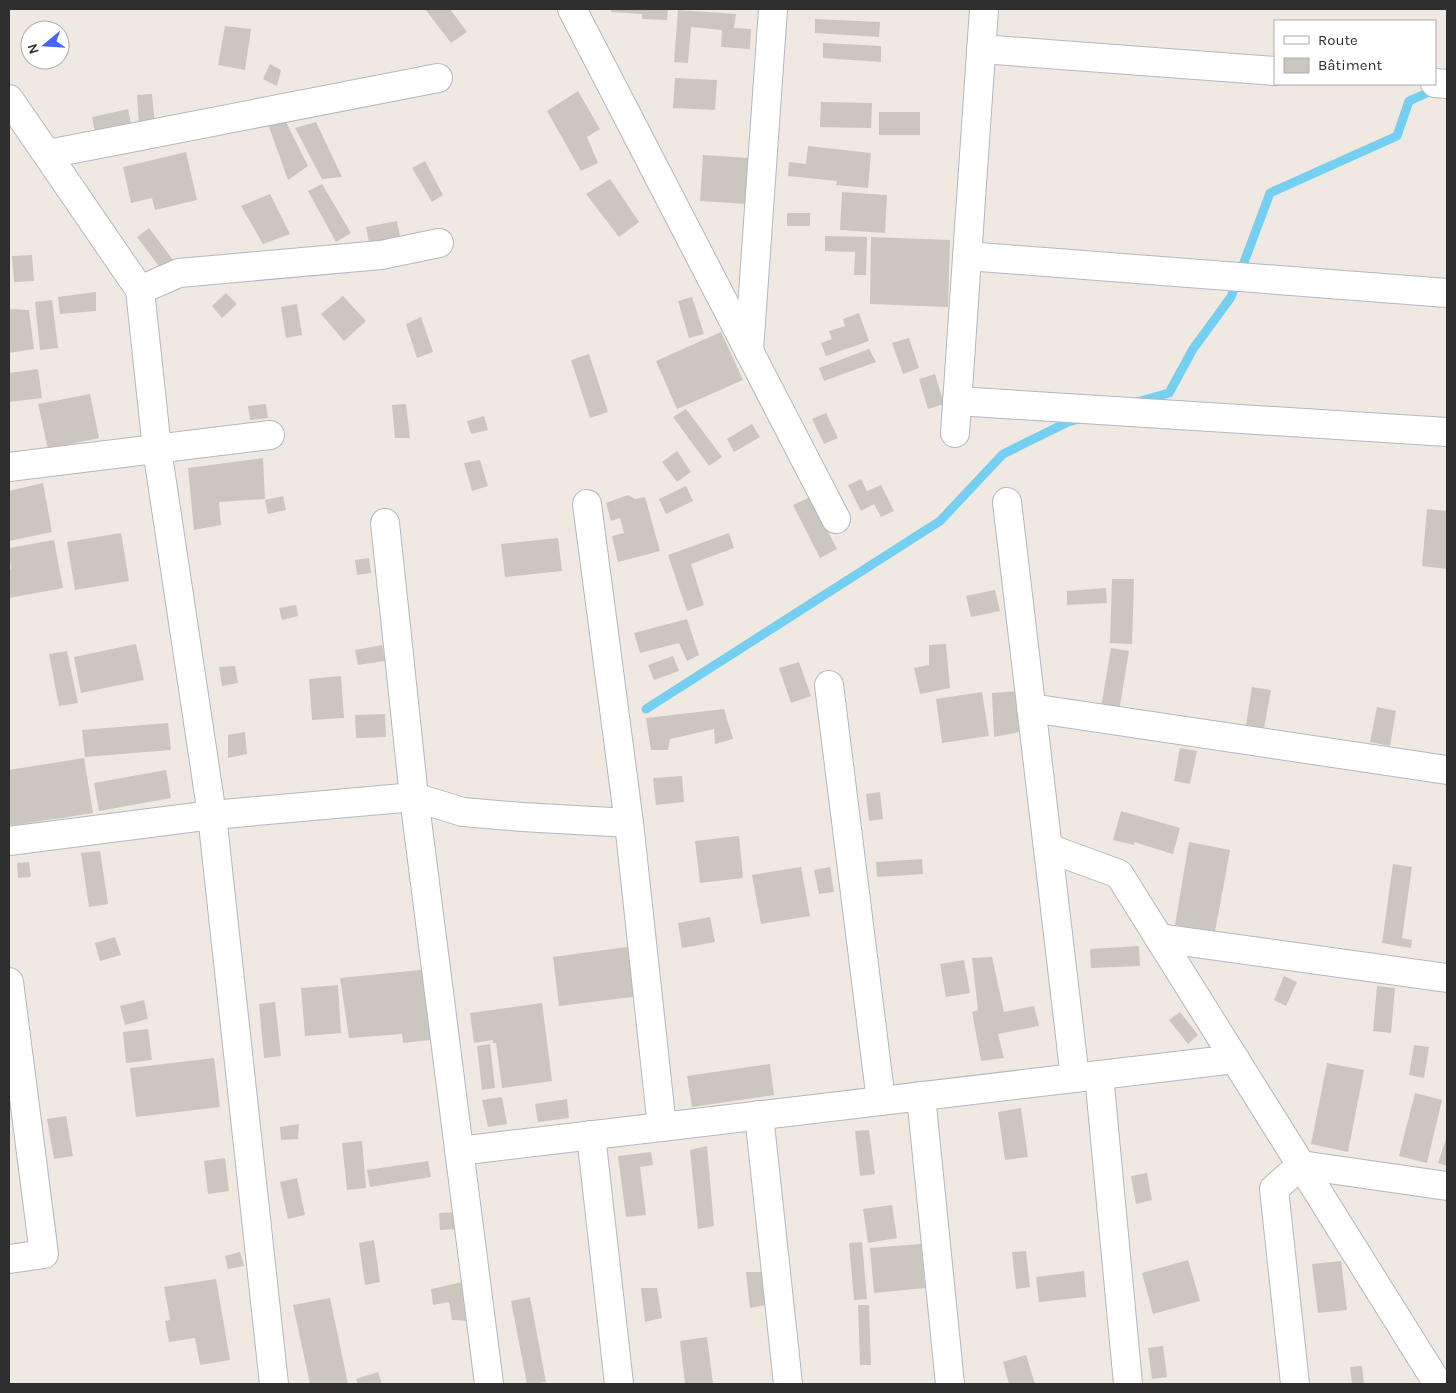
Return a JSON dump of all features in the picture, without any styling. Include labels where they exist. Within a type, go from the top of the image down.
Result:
[{"type":"street","points":[[572,9],[836,519]]},
{"type":"street","points":[[749,351],[773,9]]},
{"type":"street","points":[[954,433],[984,9]]},
{"type":"street","points":[[981,50],[1274,71]]},
{"type":"street","points":[[48,154],[438,78]]},
{"type":"street","points":[[9,99],[140,290],[157,449],[212,815],[274,1384]]},
{"type":"street","points":[[140,290],[178,273],[381,255],[439,243]]},
{"type":"street","points":[[966,256],[1447,293]]},
{"type":"street","points":[[957,401],[1447,432]]},
{"type":"street","points":[[9,467],[270,435]]},
{"type":"street","points":[[1007,502],[1048,848],[1087,1076],[1128,1384]]},
{"type":"street","points":[[587,504],[629,823],[662,1127]]},
{"type":"street","points":[[385,523],[414,797],[489,1384]]},
{"type":"street","points":[[829,685],[881,1101]]},
{"type":"street","points":[[1031,708],[1447,770]]},
{"type":"street","points":[[9,841],[212,815],[414,797],[463,812],[629,823]]},
{"type":"street","points":[[1048,848],[1119,874],[1438,1384]]},
{"type":"street","points":[[1159,938],[1447,978]]},
{"type":"street","points":[[9,982],[44,1254],[9,1259]]},
{"type":"street","points":[[459,1151],[1235,1058]]},
{"type":"street","points":[[922,1096],[950,1384]]},
{"type":"street","points":[[760,1115],[788,1384]]},
{"type":"street","points":[[591,1135],[619,1384]]},
{"type":"street","points":[[1301,1164],[1447,1186]]},
{"type":"street","points":[[1295,1384],[1274,1189],[1301,1164]]},
{"type":"building","points":[[425,9],[450,9],[467,32],[451,43]]},
{"type":"building","points":[[611,9],[668,9],[667,20],[642,19],[642,14],[611,12]]},
{"type":"building","points":[[678,10],[736,14],[734,28],[751,29],[750,49],[721,47],[722,30],[691,27],[688,63],[674,62]]},
{"type":"building","points":[[815,19],[880,22],[879,37],[815,33]]},
{"type":"building","points":[[225,26],[251,29],[245,70],[218,65]]},
{"type":"building","points":[[823,43],[881,46],[881,62],[823,58]]},
{"type":"building","points":[[270,64],[281,70],[277,86],[263,79]]},
{"type":"building","points":[[675,78],[717,80],[715,110],[673,108]]},
{"type":"building","points":[[578,91],[600,129],[587,137],[598,163],[581,171],[547,111]]},
{"type":"building","points":[[152,94],[155,126],[139,127],[137,95]]},
{"type":"building","points":[[821,102],[872,103],[871,128],[820,127]]},
{"type":"building","points":[[128,109],[131,124],[95,132],[92,117]]},
{"type":"building","points":[[879,112],[920,112],[920,135],[879,135]]},
{"type":"building","points":[[286,122],[308,166],[288,180],[268,124]]},
{"type":"building","points":[[316,122],[342,177],[322,179],[295,128]]},
{"type":"building","points":[[808,146],[871,153],[868,188],[836,185],[837,181],[788,176],[789,162],[806,164]]},
{"type":"building","points":[[186,152],[197,200],[155,210],[152,198],[131,203],[123,167]]},
{"type":"building","points":[[703,155],[749,158],[747,204],[700,201]]},
{"type":"building","points":[[425,161],[443,195],[432,202],[412,168]]},
{"type":"building","points":[[610,179],[639,222],[619,237],[586,194]]},
{"type":"building","points":[[322,184],[351,233],[336,242],[308,191]]},
{"type":"building","points":[[842,192],[887,195],[885,233],[840,230]]},
{"type":"building","points":[[270,194],[290,234],[263,244],[241,206]]},
{"type":"building","points":[[787,213],[810,213],[810,226],[787,226]]},
{"type":"building","points":[[397,221],[400,236],[369,243],[366,227]]},
{"type":"building","points":[[149,228],[173,260],[161,269],[137,237]]},
{"type":"building","points":[[825,236],[867,237],[866,275],[854,275],[855,252],[825,251]]},
{"type":"building","points":[[871,237],[950,240],[948,307],[870,304]]},
{"type":"building","points":[[32,255],[34,281],[14,282],[12,256]]},
{"type":"building","points":[[96,292],[96,311],[60,314],[58,297]]},
{"type":"building","points":[[226,293],[237,304],[222,318],[212,306]]},
{"type":"building","points":[[343,296],[366,321],[344,341],[321,314]]},
{"type":"building","points":[[692,297],[704,334],[689,338],[678,301]]},
{"type":"building","points":[[52,300],[58,348],[40,350],[35,302]]},
{"type":"building","points":[[297,304],[302,335],[286,338],[281,307]]},
{"type":"building","points":[[9,309],[29,310],[34,349],[9,353]]},
{"type":"building","points":[[859,313],[869,341],[826,356],[821,343],[832,339],[829,331],[845,326],[843,319]]},
{"type":"building","points":[[421,317],[433,352],[417,358],[406,324]]},
{"type":"building","points":[[721,332],[743,380],[677,409],[656,361]]},
{"type":"building","points":[[909,338],[919,368],[903,374],[892,343]]},
{"type":"building","points":[[869,349],[876,362],[824,381],[819,368]]},
{"type":"building","points":[[589,354],[608,412],[590,418],[571,360]]},
{"type":"building","points":[[38,369],[42,398],[9,402],[9,373]]},
{"type":"building","points":[[935,374],[944,404],[928,409],[919,379]]},
{"type":"building","points":[[90,394],[99,438],[48,449],[38,404]]},
{"type":"building","points":[[266,404],[268,418],[250,420],[248,406]]},
{"type":"building","points":[[406,404],[410,438],[395,438],[392,405]]},
{"type":"building","points":[[686,409],[722,457],[709,466],[673,417]]},
{"type":"building","points":[[826,413],[838,438],[824,444],[812,419]]},
{"type":"building","points":[[484,416],[488,430],[471,434],[467,421]]},
{"type":"building","points":[[752,424],[760,437],[734,452],[727,439]]},
{"type":"building","points":[[677,451],[691,472],[677,482],[662,462]]},
{"type":"building","points":[[263,458],[265,499],[219,502],[221,525],[194,530],[188,468]]},
{"type":"building","points":[[480,460],[488,486],[472,491],[464,463]]},
{"type":"building","points":[[861,479],[867,491],[881,485],[894,511],[881,517],[874,504],[861,511],[848,485]]},
{"type":"building","points":[[43,483],[52,532],[9,541],[9,491]]},
{"type":"building","points":[[686,486],[693,501],[666,514],[659,499]]},
{"type":"building","points":[[628,495],[635,499],[645,497],[660,551],[618,562],[612,536],[624,533],[620,518],[611,521],[606,503]]},
{"type":"building","points":[[283,496],[286,510],[268,514],[265,500]]},
{"type":"building","points":[[810,497],[837,549],[820,558],[793,505]]},
{"type":"building","points":[[1427,509],[1447,511],[1447,569],[1422,566]]},
{"type":"building","points":[[121,533],[129,581],[75,590],[67,542]]},
{"type":"building","points":[[729,533],[734,548],[691,564],[704,605],[687,611],[668,555]]},
{"type":"building","points":[[558,538],[562,571],[505,577],[501,544]]},
{"type":"building","points":[[54,540],[63,588],[9,598],[9,569],[11,569],[9,548]]},
{"type":"building","points":[[369,558],[371,573],[357,575],[355,560]]},
{"type":"building","points":[[1112,579],[1134,579],[1132,644],[1110,643]]},
{"type":"building","points":[[1106,588],[1107,603],[1067,605],[1067,591]]},
{"type":"building","points":[[995,590],[1000,611],[971,617],[966,596]]},
{"type":"building","points":[[296,605],[298,616],[282,620],[279,608]]},
{"type":"building","points":[[687,619],[699,655],[687,661],[679,643],[640,653],[634,633]]},
{"type":"building","points":[[136,644],[144,680],[81,693],[74,657]]},
{"type":"building","points":[[946,644],[950,688],[920,694],[914,668],[929,665],[929,645]]},
{"type":"building","points":[[382,645],[385,661],[358,665],[355,650]]},
{"type":"building","points":[[1111,648],[1129,651],[1119,711],[1101,708]]},
{"type":"building","points":[[67,651],[78,703],[59,706],[49,654]]},
{"type":"building","points":[[673,656],[679,671],[654,680],[648,665]]},
{"type":"building","points":[[799,662],[811,696],[791,703],[779,668]]},
{"type":"building","points":[[235,666],[238,683],[222,686],[219,667]]},
{"type":"building","points":[[341,676],[344,718],[312,720],[309,679]]},
{"type":"building","points":[[1252,687],[1271,690],[1264,728],[1246,725]]},
{"type":"building","points":[[1019,691],[1024,731],[994,737],[992,693]]},
{"type":"building","points":[[982,692],[989,736],[942,743],[936,699]]},
{"type":"building","points":[[1377,707],[1396,711],[1390,746],[1370,742]]},
{"type":"building","points":[[724,709],[733,739],[715,744],[714,729],[670,739],[668,750],[651,750],[646,718]]},
{"type":"building","points":[[385,714],[386,737],[356,738],[355,715]]},
{"type":"building","points":[[168,723],[171,750],[85,757],[82,730]]},
{"type":"building","points":[[245,732],[247,754],[228,758],[228,735]]},
{"type":"building","points":[[1180,748],[1197,751],[1190,784],[1174,781]]},
{"type":"building","points":[[84,758],[93,813],[9,826],[9,770]]},
{"type":"building","points":[[166,770],[171,798],[99,811],[94,783]]},
{"type":"building","points":[[682,776],[684,802],[656,805],[653,778]]},
{"type":"building","points":[[880,792],[883,819],[869,821],[866,794]]},
{"type":"building","points":[[1121,811],[1180,828],[1173,854],[1134,842],[1134,845],[1113,840]]},
{"type":"building","points":[[739,836],[743,878],[700,883],[695,841]]},
{"type":"building","points":[[1189,842],[1230,850],[1215,932],[1175,925]]},
{"type":"building","points":[[100,851],[108,904],[89,907],[81,853]]},
{"type":"building","points":[[922,859],[923,874],[877,877],[876,862]]},
{"type":"building","points":[[29,862],[31,877],[18,878],[17,863]]},
{"type":"building","points":[[1393,864],[1412,867],[1402,938],[1412,940],[1411,948],[1382,943]]},
{"type":"building","points":[[801,867],[810,916],[761,924],[752,875]]},
{"type":"building","points":[[830,867],[834,892],[819,894],[814,870]]},
{"type":"building","points":[[710,917],[715,942],[682,948],[678,923]]},
{"type":"building","points":[[115,937],[121,955],[100,961],[95,943]]},
{"type":"building","points":[[634,946],[640,996],[559,1006],[553,957]]},
{"type":"building","points":[[1139,946],[1140,966],[1091,968],[1090,949]]},
{"type":"building","points":[[992,957],[1004,1012],[1034,1006],[1039,1026],[998,1034],[1004,1058],[981,1061],[972,1012],[978,1010],[972,958]]},
{"type":"building","points":[[964,960],[970,993],[946,997],[940,964]]},
{"type":"building","points":[[430,969],[437,1029],[430,1030],[431,1040],[403,1043],[402,1034],[349,1038],[340,978]]},
{"type":"building","points":[[1284,976],[1297,982],[1286,1006],[1274,1000]]},
{"type":"building","points":[[338,985],[341,1033],[305,1036],[301,988]]},
{"type":"building","points":[[1377,986],[1395,988],[1391,1033],[1373,1031]]},
{"type":"building","points":[[144,1000],[148,1019],[125,1025],[120,1006]]},
{"type":"building","points":[[275,1002],[281,1056],[264,1058],[259,1004]]},
{"type":"building","points":[[542,1003],[552,1081],[502,1088],[496,1043],[493,1043],[493,1040],[474,1043],[470,1013]]},
{"type":"building","points":[[1180,1012],[1198,1035],[1188,1044],[1169,1020]]},
{"type":"building","points":[[148,1029],[152,1060],[126,1063],[123,1032]]},
{"type":"building","points":[[490,1044],[495,1088],[482,1090],[477,1046]]},
{"type":"building","points":[[1414,1045],[1429,1047],[1424,1078],[1409,1075]]},
{"type":"building","points":[[214,1058],[220,1107],[136,1117],[130,1068]]},
{"type":"building","points":[[1327,1063],[1364,1070],[1348,1152],[1311,1144]]},
{"type":"building","points":[[770,1064],[774,1095],[692,1107],[687,1076]]},
{"type":"building","points":[[1415,1093],[1442,1100],[1427,1163],[1399,1156]]},
{"type":"building","points":[[502,1097],[507,1124],[488,1127],[482,1100]]},
{"type":"building","points":[[567,1099],[569,1118],[538,1122],[535,1104]]},
{"type":"building","points":[[1021,1108],[1028,1157],[1005,1160],[998,1112]]},
{"type":"building","points":[[66,1116],[73,1156],[54,1159],[47,1119]]},
{"type":"building","points":[[299,1124],[298,1139],[281,1140],[280,1127]]},
{"type":"building","points":[[869,1130],[875,1174],[860,1176],[855,1131]]},
{"type":"building","points":[[1447,1136],[1447,1166],[1438,1163]]},
{"type":"building","points":[[362,1141],[366,1188],[347,1190],[342,1143]]},
{"type":"building","points":[[707,1146],[714,1226],[698,1229],[690,1150]]},
{"type":"building","points":[[651,1152],[653,1165],[640,1167],[646,1215],[626,1217],[618,1156]]},
{"type":"building","points":[[225,1158],[229,1191],[208,1194],[204,1161]]},
{"type":"building","points":[[428,1161],[431,1177],[370,1187],[367,1170]]},
{"type":"building","points":[[1147,1173],[1152,1200],[1136,1204],[1131,1176]]},
{"type":"building","points":[[297,1178],[305,1215],[288,1219],[280,1182]]},
{"type":"building","points":[[892,1205],[897,1238],[868,1243],[863,1209]]},
{"type":"building","points":[[455,1212],[457,1229],[440,1230],[439,1213]]},
{"type":"building","points":[[374,1240],[380,1282],[365,1285],[359,1243]]},
{"type":"building","points":[[862,1242],[867,1299],[854,1300],[849,1243]]},
{"type":"building","points":[[921,1244],[925,1288],[874,1293],[870,1248]]},
{"type":"building","points":[[1026,1251],[1030,1287],[1016,1289],[1012,1252]]},
{"type":"building","points":[[240,1252],[244,1266],[228,1269],[225,1256]]},
{"type":"building","points":[[1188,1260],[1200,1301],[1153,1314],[1142,1273]]},
{"type":"building","points":[[1341,1261],[1347,1310],[1318,1313],[1312,1264]]},
{"type":"building","points":[[1084,1271],[1086,1297],[1039,1302],[1036,1277]]},
{"type":"building","points":[[746,1272],[763,1272],[765,1305],[750,1308]]},
{"type":"building","points":[[216,1279],[230,1360],[200,1365],[195,1338],[169,1342],[165,1321],[170,1320],[164,1287]]},
{"type":"building","points":[[467,1281],[470,1321],[452,1320],[449,1302],[433,1305],[431,1289]]},
{"type":"building","points":[[641,1288],[657,1288],[662,1318],[645,1322]]},
{"type":"building","points":[[530,1297],[546,1382],[527,1384],[511,1301]]},
{"type":"building","points":[[330,1298],[348,1384],[310,1384],[293,1305]]},
{"type":"building","points":[[858,1305],[869,1305],[871,1365],[860,1365]]},
{"type":"building","points":[[707,1337],[713,1384],[685,1384],[680,1341]]},
{"type":"building","points":[[1163,1346],[1167,1377],[1152,1379],[1148,1348]]},
{"type":"building","points":[[1026,1355],[1035,1384],[1009,1384],[1003,1362]]},
{"type":"building","points":[[1362,1366],[1364,1384],[1352,1384],[1350,1367]]},
{"type":"building","points":[[378,1372],[382,1384],[358,1384],[356,1379]]},
{"type":"waterway","points":[[1137,402],[1169,393],[1193,349],[1231,297],[1270,193],[1397,136],[1409,101],[1436,89]]},
{"type":"waterway","points":[[646,709],[940,521],[1003,454],[1068,422],[1079,419]]}]
